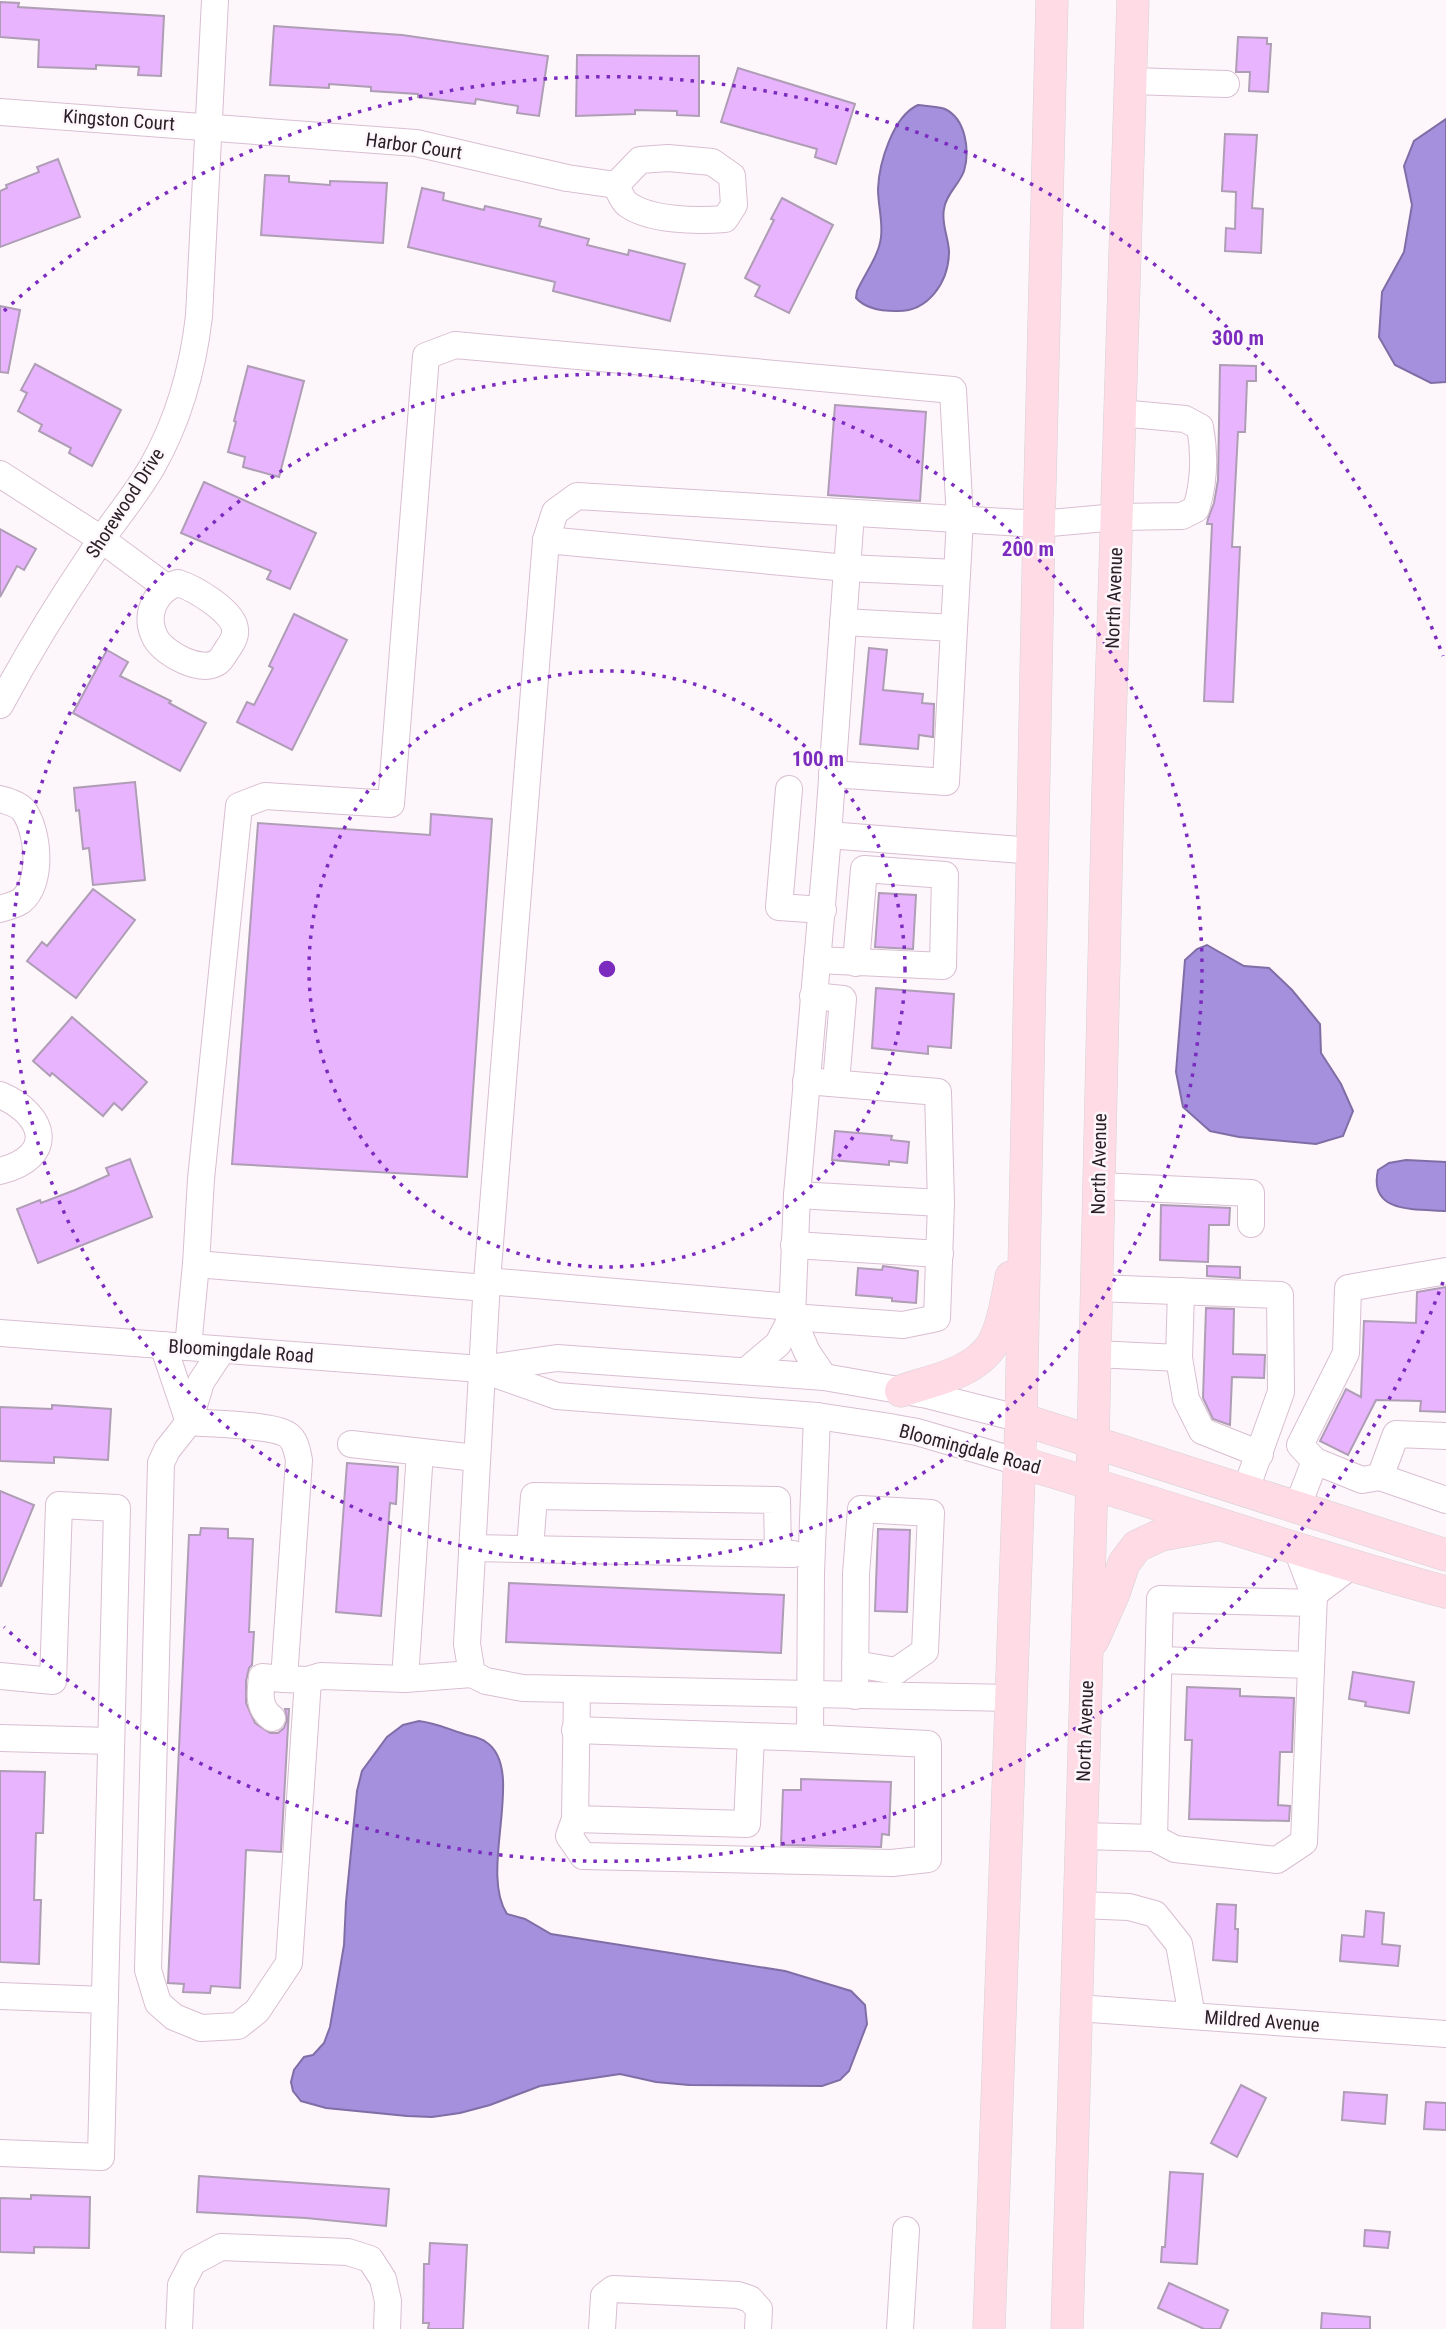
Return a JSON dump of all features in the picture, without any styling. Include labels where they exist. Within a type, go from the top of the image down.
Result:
[{"type":"main road","points":[[989,2329],[1021,1419],[1052,0]]},
{"type":"main road","name":"North Avenue","points":[[1067,2329],[1083,1836],[1116,517],[1133,0]]},
{"type":"main road","points":[[901,1391],[968,1367],[993,1344],[1007,1300],[1026,1203]]},
{"type":"main road","name":"Bloomingdale Road","points":[[1021,1419],[1244,1492],[1446,1553]]},
{"type":"main road","name":"Bloomingdale Road","points":[[1019,1462],[1352,1566],[1446,1592]]},
{"type":"main road","points":[[1087,1652],[1114,1593],[1124,1563],[1137,1546],[1161,1535],[1221,1524]]},
{"type":"street","name":"Shorewood Drive","points":[[0,705],[49,618],[156,459],[180,406],[191,366],[199,316],[215,0]]},
{"type":"street","points":[[1131,81],[1226,84]]},
{"type":"street","name":"Kingston Court","points":[[0,112],[209,121]]},
{"type":"street","points":[[0,133],[28,115]]},
{"type":"street","name":"Harbor Court","points":[[209,121],[416,143],[567,178],[616,185]]},
{"type":"street","points":[[189,1422],[176,1346],[196,1264],[201,1179],[239,806],[265,796],[391,804],[426,356],[455,345],[953,390],[960,520],[946,782],[832,774]]},
{"type":"street","points":[[472,1674],[467,1644],[487,1285],[546,540],[555,512],[577,496],[1039,524],[1116,517],[1182,516],[1196,509],[1202,491],[1203,443],[1200,426],[1185,419],[1120,412]]},
{"type":"street","points":[[0,474],[101,539],[166,587]]},
{"type":"street","points":[[746,1371],[778,1344],[792,1312],[797,1195],[813,996],[823,910],[851,513]]},
{"type":"street","points":[[546,540],[847,568],[957,573]]},
{"type":"street","points":[[843,622],[954,628]]},
{"type":"street","points":[[789,789],[779,907],[823,910]]},
{"type":"street","points":[[0,799],[23,809],[33,828],[36,870],[31,888],[10,905]]},
{"type":"street","points":[[828,835],[1032,851]]},
{"type":"street","points":[[817,960],[856,963],[943,966],[945,875],[864,869],[856,963]]},
{"type":"street","points":[[813,996],[843,999],[836,1083]]},
{"type":"street","points":[[196,1264],[487,1285],[792,1312],[903,1325],[937,1318],[941,1203],[938,1092],[806,1081]]},
{"type":"street","points":[[0,1095],[24,1107],[38,1126],[38,1143],[30,1157],[5,1170]]},
{"type":"street","points":[[1099,1186],[1251,1193],[1251,1224]]},
{"type":"street","points":[[797,1195],[941,1203]]},
{"type":"street","points":[[794,1245],[939,1265]]},
{"type":"street","points":[[1446,1271],[1348,1289],[1346,1353],[1300,1445],[1315,1461],[1362,1480],[1380,1477],[1446,1500]]},
{"type":"street","points":[[1096,1288],[1280,1295],[1281,1392],[1244,1492]]},
{"type":"street","points":[[1181,1291],[1179,1358],[1186,1399],[1202,1431],[1260,1454]]},
{"type":"street","points":[[792,1312],[807,1352],[824,1377]]},
{"type":"street","name":"Bloomingdale Road","points":[[0,1333],[481,1369],[557,1358],[824,1377],[901,1391],[1021,1419]]},
{"type":"street","points":[[189,1422],[275,1429],[290,1436],[297,1447],[299,1460],[296,1680],[288,1719],[289,1963],[257,2011],[238,2026],[201,2028],[174,2017],[158,2003],[148,1970],[161,1463],[167,1450],[189,1422],[201,1382],[222,1350]]},
{"type":"street","points":[[1095,1354],[1179,1358]]},
{"type":"street","name":"Bloomingdale Road","points":[[481,1369],[557,1396],[817,1416],[917,1432],[1019,1462]]},
{"type":"street","points":[[810,1738],[817,1416]]},
{"type":"street","points":[[1380,1477],[1396,1434],[1446,1436]]},
{"type":"street","points":[[351,1444],[476,1458]]},
{"type":"street","points":[[405,1679],[420,1452]]},
{"type":"street","points":[[1297,1508],[1315,1461]]},
{"type":"street","points":[[530,1549],[534,1496],[777,1500],[778,1553]]},
{"type":"street","points":[[0,1676],[53,1681],[59,1506],[117,1508],[101,2157],[0,2153]]},
{"type":"street","points":[[855,1664],[896,1671],[925,1651],[931,1513],[861,1509],[856,1574],[855,1664],[855,1696]]},
{"type":"street","points":[[1083,1836],[1154,1838],[1175,1849],[1278,1860],[1304,1842],[1313,1599],[1296,1547]]},
{"type":"street","points":[[472,1548],[778,1553],[856,1574]]},
{"type":"street","points":[[1154,1838],[1160,1599],[1313,1599],[1352,1566]]},
{"type":"street","points":[[1159,1660],[1311,1665]]},
{"type":"street","points":[[288,1719],[262,1706],[262,1677],[296,1680],[321,1676],[405,1679],[472,1674],[486,1681],[523,1688],[1012,1698]]},
{"type":"street","points":[[575,1730],[928,1744],[928,1858],[892,1863],[583,1856],[569,1836],[575,1819],[575,1730],[577,1690]]},
{"type":"street","points":[[575,1819],[747,1824],[751,1736]]},
{"type":"street","points":[[0,1738],[111,1741]]},
{"type":"street","points":[[1080,1905],[1129,1907],[1155,1914],[1180,1944],[1192,2016]]},
{"type":"street","points":[[0,1996],[105,2000]]},
{"type":"street","name":"Mildred Avenue","points":[[1077,2008],[1446,2034]]},
{"type":"street","points":[[900,2329],[906,2230]]},
{"type":"street","points":[[179,2329],[181,2285],[193,2262],[221,2247],[348,2252],[370,2259],[383,2279],[388,2301],[387,2329]]},
{"type":"street","points":[[602,2329],[604,2296],[613,2289],[738,2295],[750,2299],[759,2309],[758,2329]]},
{"type":"shaded area","points":[[918,105],[945,109],[958,120],[965,136],[967,154],[964,171],[947,199],[943,214],[949,251],[948,263],[941,284],[927,301],[907,310],[879,310],[860,302],[856,298],[857,291],[880,244],[878,189],[881,166],[889,141],[901,119]]},
{"type":"shaded area","points":[[1446,119],[1446,382],[1431,383],[1395,365],[1379,337],[1382,292],[1404,252],[1412,205],[1404,166],[1414,141]]},
{"type":"shaded area","points":[[1207,945],[1244,966],[1269,968],[1292,990],[1320,1024],[1321,1053],[1341,1084],[1353,1111],[1343,1136],[1316,1144],[1239,1137],[1210,1131],[1183,1107],[1176,1072],[1185,960],[1197,949]]},
{"type":"shaded area","points":[[1406,1160],[1446,1162],[1446,1211],[1409,1209],[1387,1202],[1380,1195],[1377,1184],[1378,1170],[1389,1163]]},
{"type":"shaded area","points":[[419,1721],[481,1739],[497,1755],[503,1774],[503,1797],[497,1872],[499,1895],[507,1914],[525,1919],[551,1934],[785,1971],[851,1991],[865,2005],[867,2024],[849,2071],[840,2080],[822,2086],[689,2085],[656,2082],[620,2074],[540,2086],[490,2105],[432,2117],[326,2108],[301,2101],[293,2091],[291,2082],[294,2070],[304,2057],[313,2055],[324,2043],[330,2027],[344,1945],[357,1791],[362,1771],[387,1737],[403,1725]]},
{"type":"building","points":[[0,2],[19,3],[18,7],[164,16],[161,76],[138,75],[139,67],[38,67],[39,40],[0,37]]},
{"type":"building","points":[[274,26],[402,35],[548,56],[539,116],[517,113],[518,106],[476,99],[475,104],[418,97],[418,94],[371,91],[371,87],[329,84],[329,88],[270,85]]},
{"type":"building","points":[[1238,37],[1267,38],[1267,44],[1271,44],[1268,92],[1249,91],[1250,72],[1236,72]]},
{"type":"building","points":[[577,55],[699,56],[699,116],[677,115],[677,111],[635,110],[635,114],[576,116]]},
{"type":"building","points":[[738,68],[855,104],[836,164],[815,157],[817,149],[721,122]]},
{"type":"building","points":[[1225,134],[1257,135],[1252,208],[1263,209],[1261,253],[1225,251],[1226,228],[1235,229],[1236,192],[1222,191]]},
{"type":"building","points":[[58,159],[80,217],[0,247],[0,191],[7,188],[6,185],[39,172],[37,167]]},
{"type":"building","points":[[265,175],[289,176],[289,182],[330,185],[330,181],[387,183],[383,243],[261,235]]},
{"type":"building","points":[[422,188],[444,193],[443,200],[484,210],[485,206],[541,219],[539,226],[589,239],[587,245],[628,255],[629,250],[685,264],[670,321],[553,291],[555,282],[408,247]]},
{"type":"building","points":[[782,198],[833,225],[789,313],[755,296],[760,286],[745,278]]},
{"type":"building","points":[[0,306],[20,310],[8,373],[0,372]]},
{"type":"building","points":[[35,364],[121,410],[92,466],[69,453],[71,448],[39,431],[42,425],[18,411],[27,393],[21,390]]},
{"type":"building","points":[[1220,365],[1256,366],[1256,381],[1247,381],[1245,432],[1238,432],[1232,547],[1240,547],[1233,702],[1204,701],[1212,524],[1207,524],[1218,480]]},
{"type":"building","points":[[248,366],[304,381],[279,477],[243,467],[245,457],[228,452]]},
{"type":"building","points":[[835,405],[926,412],[920,501],[828,495]]},
{"type":"building","points":[[204,482],[316,533],[290,589],[267,579],[271,571],[181,533]]},
{"type":"building","points":[[0,529],[36,549],[24,570],[17,566],[0,597]]},
{"type":"building","points":[[294,614],[347,640],[292,750],[237,722],[247,702],[254,705],[273,668],[269,666]]},
{"type":"building","points":[[869,648],[887,650],[883,690],[923,694],[922,703],[934,704],[933,737],[919,735],[918,749],[860,744]]},
{"type":"building","points":[[107,650],[128,662],[120,676],[171,701],[169,703],[206,723],[180,771],[73,713]]},
{"type":"building","points":[[135,782],[145,880],[93,885],[89,848],[83,849],[74,788]]},
{"type":"building","points":[[431,814],[492,819],[467,1177],[232,1164],[258,823],[430,835]]},
{"type":"building","points":[[93,889],[135,920],[76,998],[27,961],[42,942],[47,946]]},
{"type":"building","points":[[879,893],[916,895],[913,949],[875,947]]},
{"type":"building","points":[[876,988],[954,994],[951,1048],[928,1046],[928,1054],[872,1048]]},
{"type":"building","points":[[72,1017],[147,1082],[122,1110],[114,1103],[103,1116],[52,1073],[50,1076],[33,1061]]},
{"type":"building","points":[[835,1131],[892,1136],[891,1140],[909,1142],[907,1163],[889,1161],[889,1165],[832,1160]]},
{"type":"building","points":[[130,1159],[152,1217],[38,1263],[17,1209],[40,1200],[41,1203],[109,1175],[106,1168]]},
{"type":"building","points":[[1161,1205],[1230,1208],[1229,1225],[1209,1225],[1208,1262],[1160,1260]]},
{"type":"building","points":[[883,1266],[918,1271],[916,1303],[856,1295],[858,1268],[882,1270]]},
{"type":"building","points":[[1207,1266],[1240,1267],[1240,1278],[1207,1276]]},
{"type":"building","points":[[1446,1287],[1446,1412],[1420,1411],[1421,1401],[1376,1400],[1348,1455],[1320,1441],[1346,1389],[1361,1397],[1364,1321],[1416,1323],[1417,1292]]},
{"type":"building","points":[[1206,1308],[1234,1309],[1233,1354],[1265,1355],[1264,1378],[1232,1377],[1230,1425],[1213,1419],[1203,1398]]},
{"type":"building","points":[[52,1405],[111,1409],[108,1460],[54,1457],[54,1463],[0,1461],[0,1407],[52,1409]]},
{"type":"building","points":[[347,1463],[398,1467],[396,1504],[390,1503],[381,1616],[336,1612]]},
{"type":"building","points":[[0,1491],[34,1505],[1,1586],[0,1586]]},
{"type":"building","points":[[201,1528],[228,1529],[228,1538],[253,1539],[249,1632],[254,1632],[252,1665],[246,1681],[246,1703],[255,1723],[270,1733],[278,1733],[284,1728],[287,1720],[285,1709],[289,1709],[281,1852],[246,1850],[240,1988],[211,1986],[210,1993],[183,1992],[184,1984],[168,1983],[189,1535],[200,1535]]},
{"type":"building","points":[[878,1529],[910,1530],[907,1612],[875,1611]]},
{"type":"building","points":[[509,1583],[784,1595],[781,1653],[506,1642]]},
{"type":"building","points":[[1353,1672],[1414,1682],[1409,1713],[1365,1706],[1366,1702],[1349,1699]]},
{"type":"building","points":[[1187,1687],[1240,1689],[1240,1696],[1294,1698],[1292,1752],[1280,1752],[1278,1805],[1290,1806],[1289,1821],[1189,1819],[1192,1740],[1185,1740]]},
{"type":"building","points":[[0,1771],[45,1772],[43,1833],[36,1833],[34,1900],[41,1900],[39,1964],[0,1962]]},
{"type":"building","points":[[801,1779],[891,1782],[889,1835],[882,1834],[881,1847],[781,1845],[783,1790],[801,1790]]},
{"type":"building","points":[[1217,1904],[1236,1905],[1237,1962],[1213,1960]]},
{"type":"building","points":[[1366,1911],[1384,1913],[1382,1944],[1400,1946],[1398,1966],[1340,1961],[1342,1935],[1364,1937]]},
{"type":"building","points":[[1241,2085],[1266,2098],[1237,2157],[1211,2143]]},
{"type":"building","points":[[1344,2092],[1387,2095],[1385,2124],[1342,2120]]},
{"type":"building","points":[[1426,2102],[1446,2103],[1446,2130],[1424,2129]]},
{"type":"building","points":[[1170,2172],[1203,2174],[1197,2264],[1161,2262],[1162,2247],[1165,2247]]},
{"type":"building","points":[[199,2176],[389,2189],[386,2226],[197,2212]]},
{"type":"building","points":[[31,2195],[90,2197],[89,2248],[34,2247],[34,2253],[0,2252],[0,2198],[31,2199]]},
{"type":"building","points":[[1365,2230],[1390,2232],[1388,2248],[1364,2246]]},
{"type":"building","points":[[430,2243],[467,2245],[463,2329],[428,2329],[429,2323],[423,2323],[424,2264],[429,2264]]},
{"type":"building","points":[[1169,2283],[1228,2310],[1220,2329],[1204,2329],[1158,2308]]},
{"type":"building","points":[[1322,2313],[1370,2317],[1370,2329],[1321,2329]]}]
